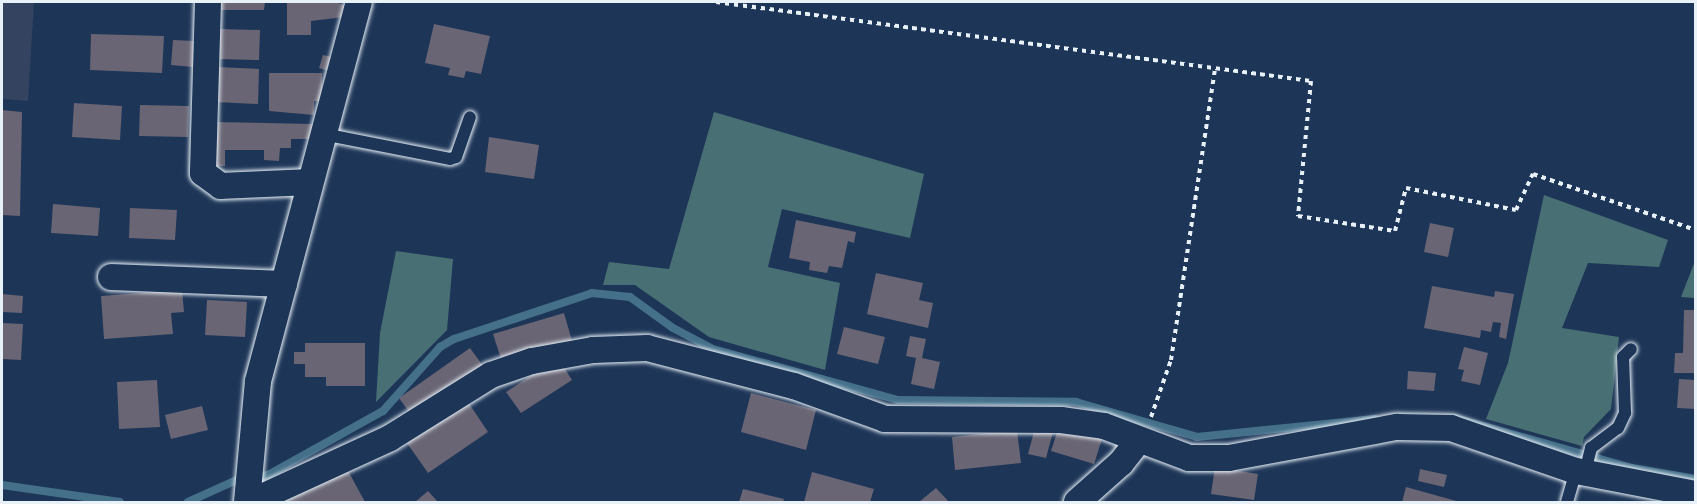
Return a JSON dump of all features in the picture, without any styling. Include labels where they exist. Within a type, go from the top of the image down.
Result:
[{"type":"street","points":[[208,2],[203,173],[221,186],[309,182]]},
{"type":"street","points":[[359,2],[309,182],[258,381],[249,458],[249,499],[390,438],[491,375],[532,361],[592,350],[647,348],[794,386],[885,419],[1061,420],[1104,426],[1189,458],[1229,458],[1397,427],[1451,428],[1695,494]]},
{"type":"street","points":[[111,277],[284,284]]},
{"type":"street","points":[[1077,502],[1121,463],[1139,440]]},
{"type":"lane","points":[[323,134],[450,159],[456,157],[470,117]]},
{"type":"lane","points":[[1567,502],[1585,465],[1618,428],[1625,413],[1623,357],[1631,349]]},
{"type":"path","points":[[716,2],[1311,81],[1298,216],[1395,231],[1406,188],[1516,210],[1533,174],[1695,230]]},
{"type":"path","points":[[1156,407],[1171,360],[1215,68]]},
{"type":"shaded area","points":[[2,2],[34,2],[28,101],[2,99]]},
{"type":"green space","points":[[714,112],[924,174],[910,238],[782,209],[768,267],[840,283],[825,370],[709,337],[635,285],[603,285],[609,262],[669,269]]},
{"type":"green space","points":[[1544,195],[1668,240],[1659,267],[1588,263],[1562,328],[1619,337],[1611,409],[1584,437],[1582,446],[1486,419],[1508,363]]},
{"type":"green space","points":[[396,251],[453,259],[447,330],[376,402],[380,333]]},
{"type":"green space","points":[[1695,261],[1695,298],[1681,297]]},
{"type":"building","points":[[217,2],[265,2],[264,10],[216,10]]},
{"type":"building","points":[[287,2],[335,2],[344,5],[344,17],[311,21],[311,35],[287,35]]},
{"type":"building","points":[[434,24],[490,36],[481,74],[466,71],[464,78],[448,75],[450,68],[425,63]]},
{"type":"building","points":[[218,29],[260,30],[259,60],[217,59]]},
{"type":"building","points":[[91,34],[164,36],[162,73],[90,70]]},
{"type":"building","points":[[173,40],[195,41],[193,67],[171,65]]},
{"type":"building","points":[[323,55],[332,57],[329,71],[319,68]]},
{"type":"building","points":[[217,67],[259,69],[258,104],[215,102]]},
{"type":"building","points":[[269,73],[322,73],[322,101],[314,101],[314,115],[269,111]]},
{"type":"building","points":[[74,103],[122,106],[120,140],[72,137]]},
{"type":"building","points":[[140,105],[189,106],[188,137],[139,136]]},
{"type":"building","points":[[2,110],[22,112],[20,216],[2,215]]},
{"type":"building","points":[[212,122],[313,124],[313,139],[291,139],[291,148],[280,148],[279,161],[264,160],[264,150],[225,150],[225,166],[211,166]]},
{"type":"building","points":[[489,137],[539,145],[534,179],[485,172]]},
{"type":"building","points":[[53,204],[100,208],[98,236],[51,233]]},
{"type":"building","points":[[130,208],[177,210],[175,240],[129,238]]},
{"type":"building","points":[[796,220],[856,232],[854,243],[848,241],[842,268],[829,266],[827,273],[809,270],[810,262],[789,258]]},
{"type":"building","points":[[1430,223],[1454,228],[1448,257],[1424,252]]},
{"type":"building","points":[[876,273],[923,283],[919,300],[933,303],[928,328],[867,314]]},
{"type":"building","points":[[1432,286],[1494,297],[1495,291],[1514,294],[1506,339],[1499,337],[1501,323],[1493,322],[1491,332],[1481,330],[1480,338],[1424,328]]},
{"type":"building","points":[[182,290],[184,312],[171,313],[173,334],[104,339],[101,296]]},
{"type":"building","points":[[2,294],[23,296],[22,313],[2,312]]},
{"type":"building","points":[[207,300],[247,302],[245,337],[205,335]]},
{"type":"building","points":[[1684,310],[1696,310],[1696,373],[1674,373],[1675,353],[1683,353]]},
{"type":"building","points":[[564,313],[572,341],[502,362],[493,334]]},
{"type":"building","points":[[2,323],[23,324],[21,360],[2,359]]},
{"type":"building","points":[[844,327],[885,337],[878,364],[837,354]]},
{"type":"building","points":[[910,336],[926,339],[922,358],[940,362],[934,389],[911,384],[916,358],[906,356]]},
{"type":"building","points":[[305,343],[365,343],[365,386],[326,386],[326,377],[305,377],[305,364],[294,364],[294,352],[305,352]]},
{"type":"building","points":[[1464,347],[1488,353],[1480,385],[1461,381],[1464,370],[1458,369]]},
{"type":"building","points":[[470,348],[483,366],[412,416],[399,398]]},
{"type":"building","points":[[558,358],[572,380],[521,413],[506,392]]},
{"type":"building","points":[[1408,371],[1436,373],[1434,391],[1407,389]]},
{"type":"building","points":[[1679,379],[1696,380],[1696,409],[1677,408]]},
{"type":"building","points":[[157,380],[160,427],[119,429],[117,382]]},
{"type":"building","points":[[751,393],[816,410],[806,450],[741,432]]},
{"type":"building","points":[[468,402],[488,432],[428,473],[407,443]]},
{"type":"building","points":[[202,406],[208,430],[171,439],[165,415]]},
{"type":"building","points":[[1060,423],[1103,436],[1094,464],[1051,451]]},
{"type":"building","points":[[1035,428],[1053,432],[1046,458],[1028,454]]},
{"type":"building","points":[[1017,430],[1021,463],[955,470],[952,437]]},
{"type":"building","points":[[346,467],[365,502],[279,502]]},
{"type":"building","points":[[1215,467],[1258,474],[1254,500],[1211,494]]},
{"type":"building","points":[[1420,469],[1447,475],[1444,487],[1418,481]]},
{"type":"building","points":[[812,472],[874,489],[870,502],[804,502]]},
{"type":"building","points":[[1406,487],[1460,502],[1402,502]]},
{"type":"building","points":[[936,488],[949,502],[919,502]]},
{"type":"building","points":[[743,489],[784,499],[783,502],[739,502]]},
{"type":"building","points":[[428,491],[438,502],[415,502]]},
{"type":"waterway","points":[[188,502],[241,478],[268,475],[383,411],[440,347],[454,339],[592,293],[630,297],[673,328],[713,349],[898,400],[1076,402],[1197,437],[1375,419]]},
{"type":"waterway","points":[[1455,418],[1632,468],[1696,479]]},
{"type":"waterway","points":[[2,485],[120,502]]}]
